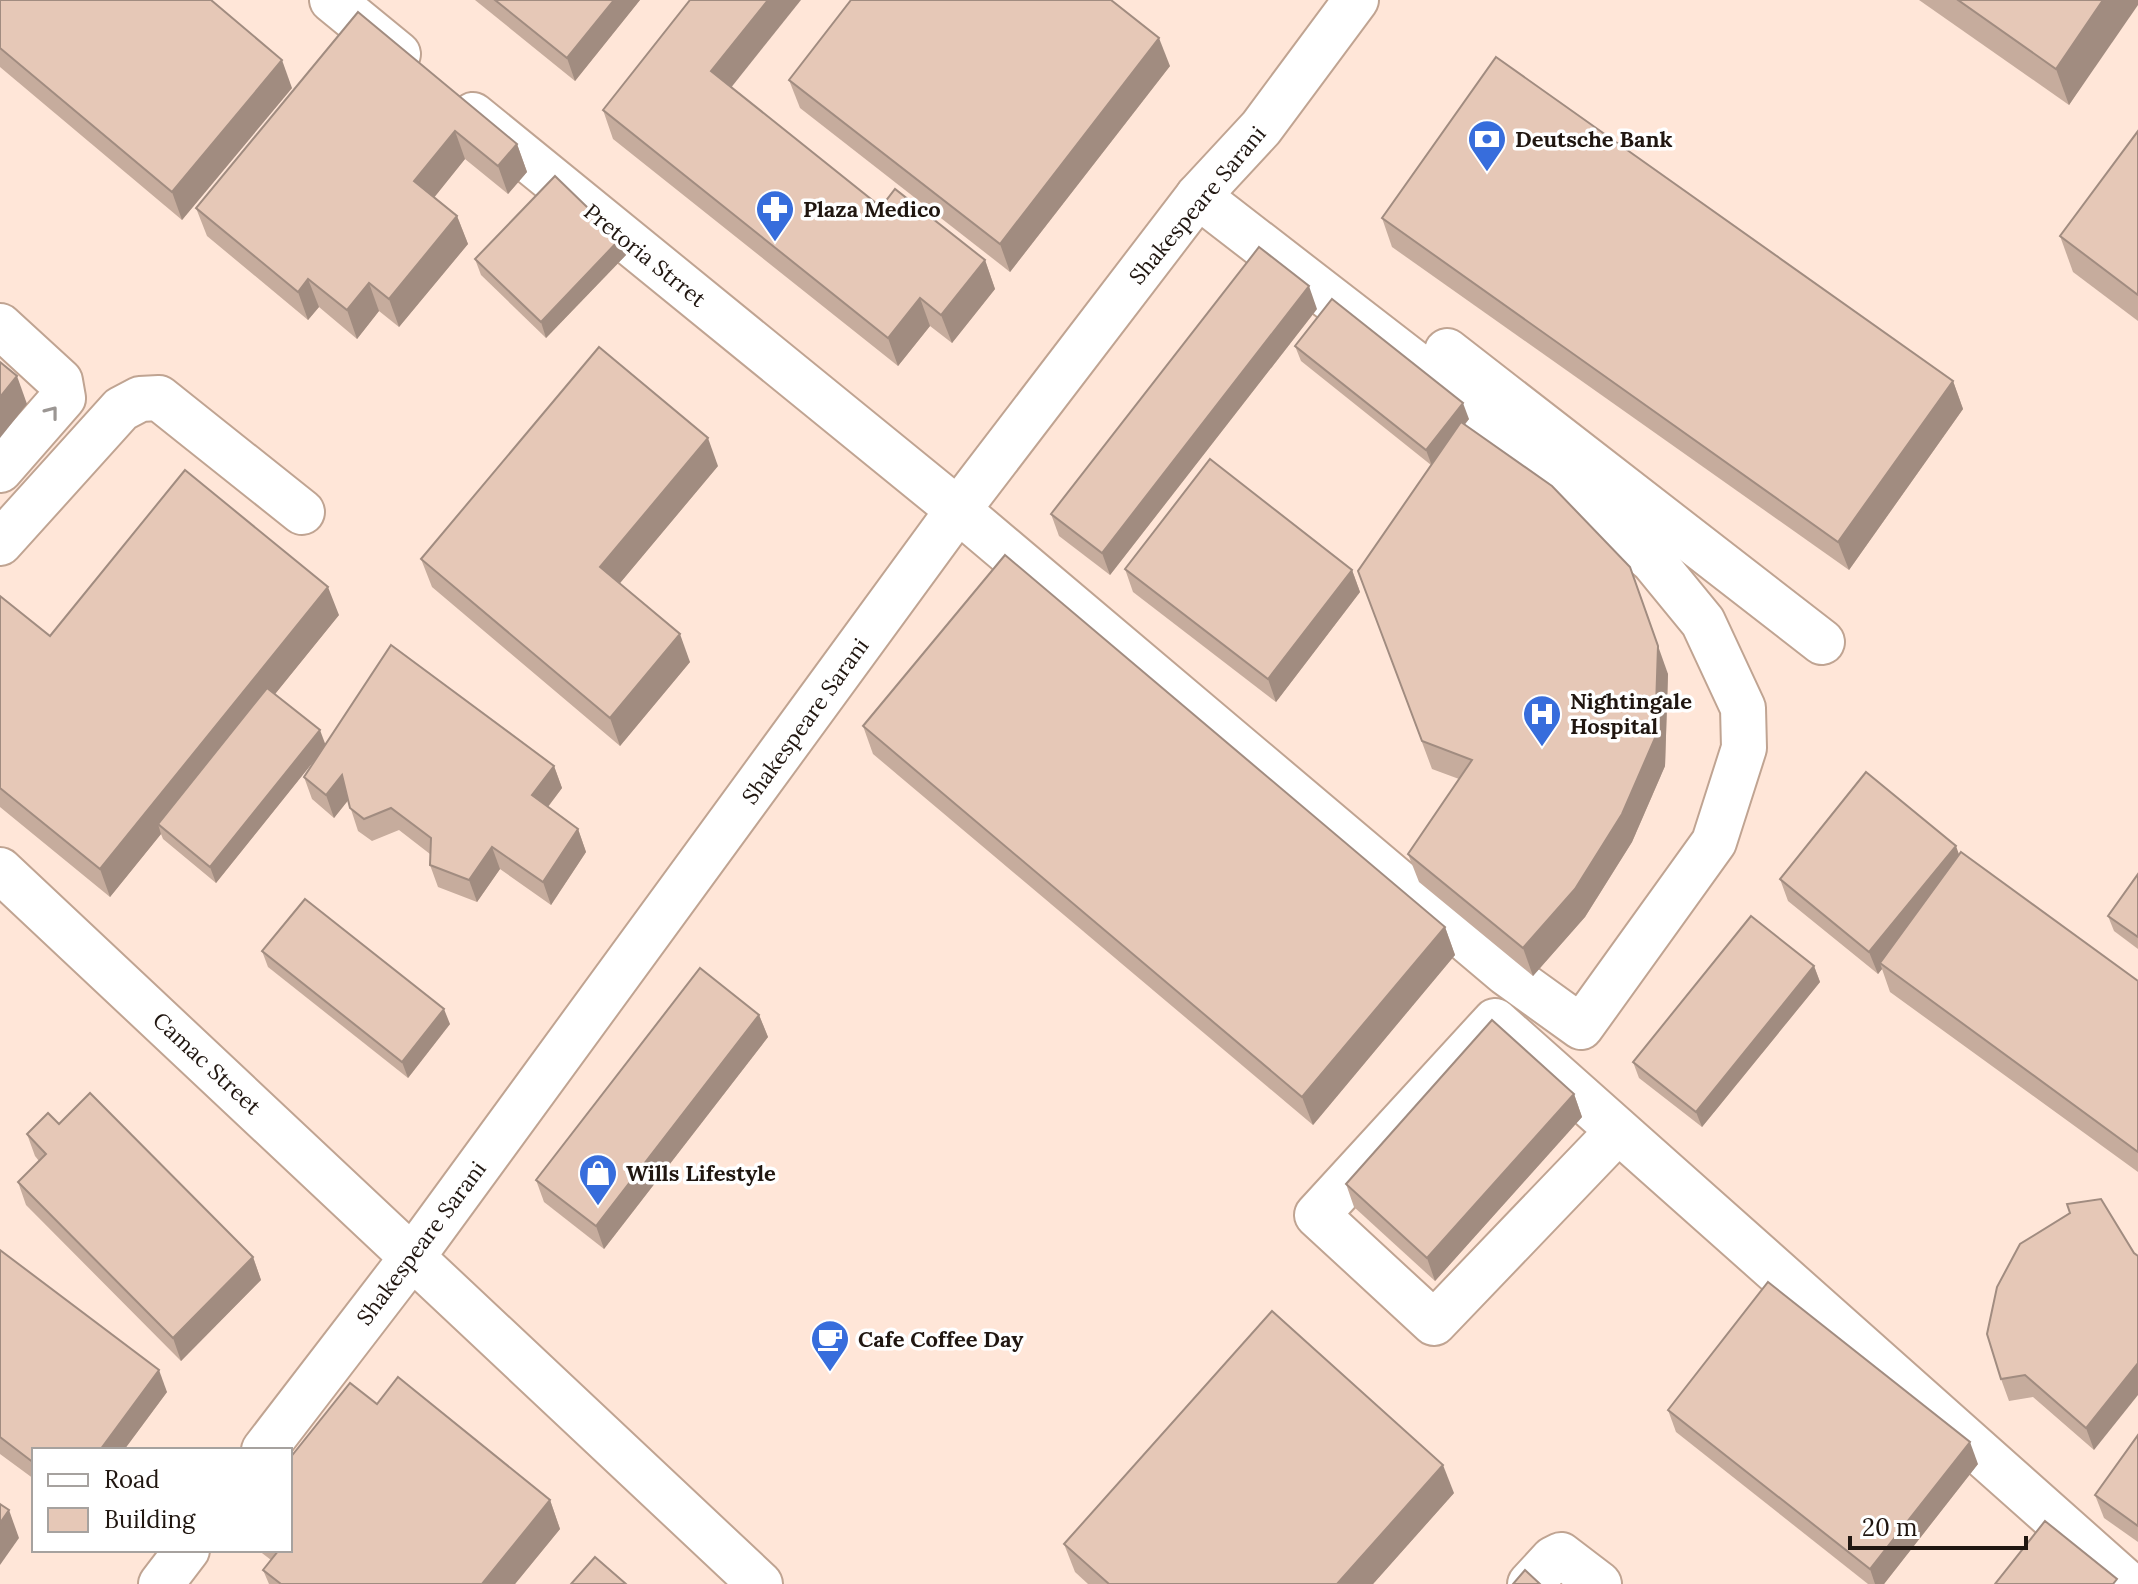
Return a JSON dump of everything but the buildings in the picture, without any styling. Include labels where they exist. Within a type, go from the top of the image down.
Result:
[{"type":"main road","name":"Pretoria Strret","points":[[332,0],[958,510],[1506,973],[1581,1027],[1714,842],[1744,748],[1743,708],[1703,622],[1653,561],[1208,185]]},
{"type":"main road","name":"Shakespeare Sarani","points":[[266,1448],[413,1256],[958,510],[1208,185],[1261,128],[1356,0]]},
{"type":"main road","points":[[1208,185],[1822,642]]},
{"type":"main road","points":[[0,326],[60,381],[63,398],[0,470]]},
{"type":"main road","points":[[0,543],[121,409],[149,397],[159,398],[302,512]]},
{"type":"main road","name":"Camac Street","points":[[0,870],[760,1584]]},
{"type":"main road","points":[[1618,1131],[1434,1323],[1317,1215],[1495,1021],[2128,1584]]},
{"type":"main road","points":[[161,1584],[185,1552]]},
{"type":"main road","points":[[1530,1584],[1553,1559],[1561,1555],[1599,1584]]},
{"type":"place","name":"Deutsche Bank","points":[[1487,173]]},
{"type":"place","name":"Plaza Medico","points":[[775,243]]},
{"type":"place","name":"Nightingale Hospital","points":[[1542,748]]},
{"type":"place","name":"Wills Lifestyle","points":[[598,1207]]},
{"type":"place","name":"Cafe Coffee Day","points":[[830,1373]]}]
